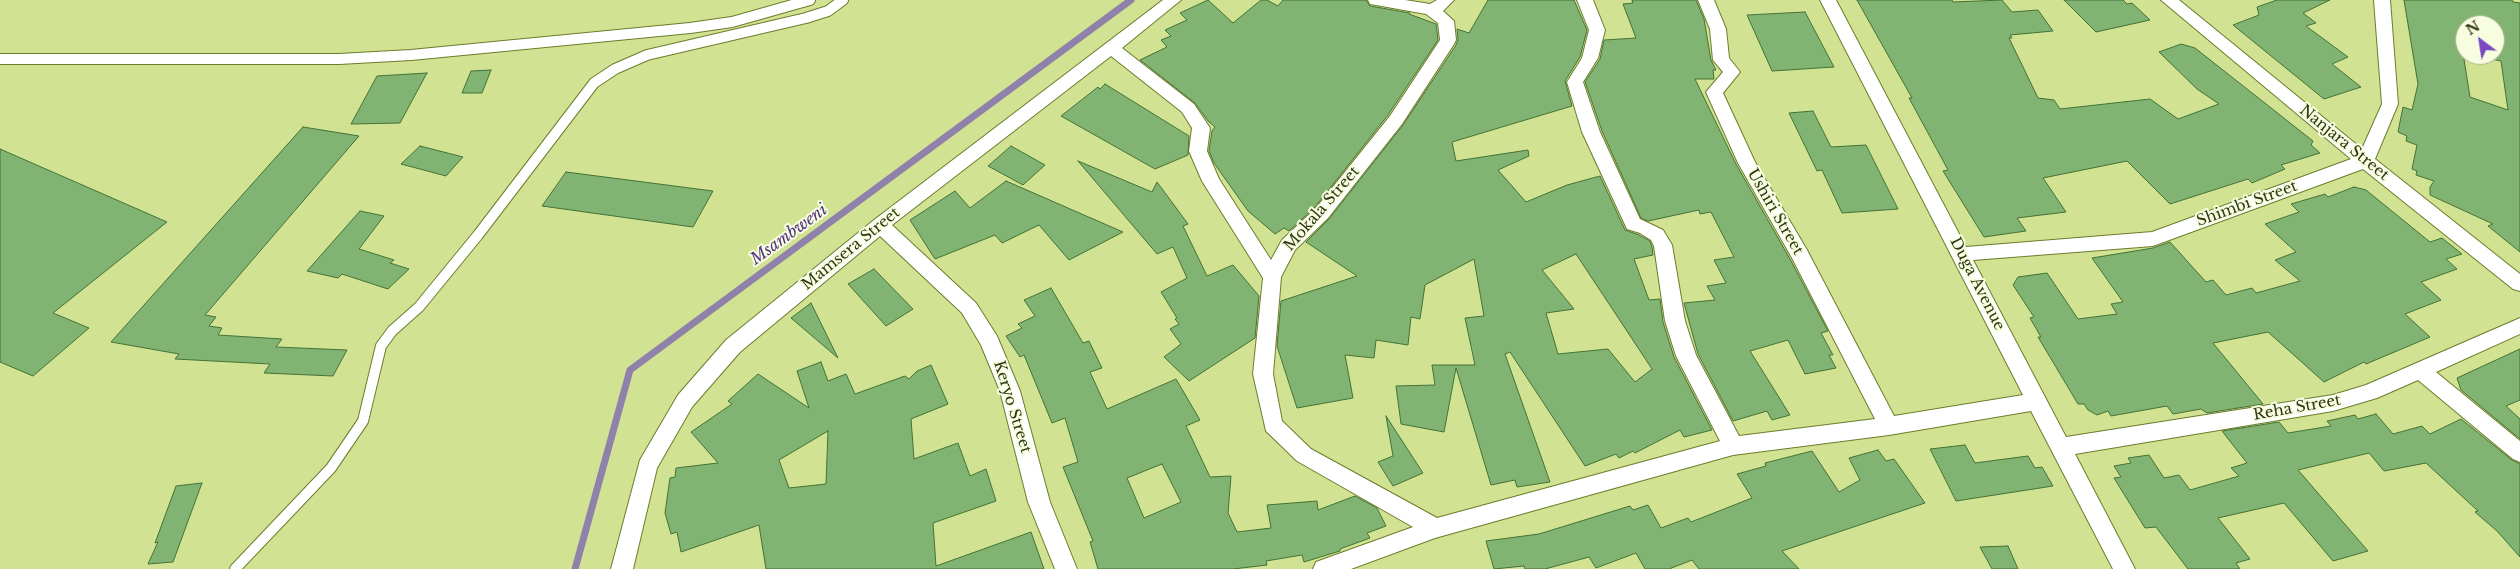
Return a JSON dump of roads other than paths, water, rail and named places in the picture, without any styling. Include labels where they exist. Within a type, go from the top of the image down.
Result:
[{"type":"street","name":"Mamsera Street","points":[[622,569],[647,466],[685,401],[733,346],[880,224],[1173,0]]},
{"type":"street","points":[[1376,0],[1438,5]]},
{"type":"street","points":[[1585,0],[1597,30],[1590,58],[1575,82],[1591,132],[1632,224],[1646,228],[1657,235],[1663,245],[1675,322],[1686,356],[1733,446]]},
{"type":"street","name":"Ushiri Street","points":[[1706,0],[1718,29],[1721,60],[1732,72],[1714,92],[1747,164],[1800,255],[1889,426]]},
{"type":"street","name":"Duga Avenue","points":[[1828,0],[1962,254],[2124,569]]},
{"type":"street","name":"Nanjara Street","points":[[2169,0],[2364,160],[2520,284]]},
{"type":"street","points":[[2364,160],[2390,104],[2382,0]]},
{"type":"street","name":"Mokala Street","points":[[1435,528],[1304,455],[1273,426],[1262,374],[1272,277],[1288,245],[1322,213],[1396,120],[1448,40],[1446,21],[1438,5]]},
{"type":"street","points":[[1111,48],[1188,108],[1201,128],[1198,151],[1211,181],[1272,277]]},
{"type":"street","name":"Shimbi Street","points":[[1962,254],[2153,239],[2364,160]]},
{"type":"street","name":"Keryo Street","points":[[880,224],[969,308],[990,342],[1010,392],[1039,502],[1066,569]]},
{"type":"street","name":"Reha Street","points":[[2062,447],[2333,403],[2370,392],[2520,326]]},
{"type":"street","points":[[2420,370],[2520,453]]},
{"type":"street","points":[[1324,569],[1435,528],[1733,446],[1889,426],[2038,401]]},
{"type":"lane","points":[[0,59],[339,59],[411,55],[690,28],[732,22],[810,0]]},
{"type":"lane","points":[[236,569],[331,468],[363,422],[381,346],[392,332],[419,307],[478,235],[594,83],[615,69],[647,54],[806,18],[828,11],[842,0]]},
{"type":"waterway","name":"Msambweni","points":[[575,569],[630,370],[1131,0]]}]
